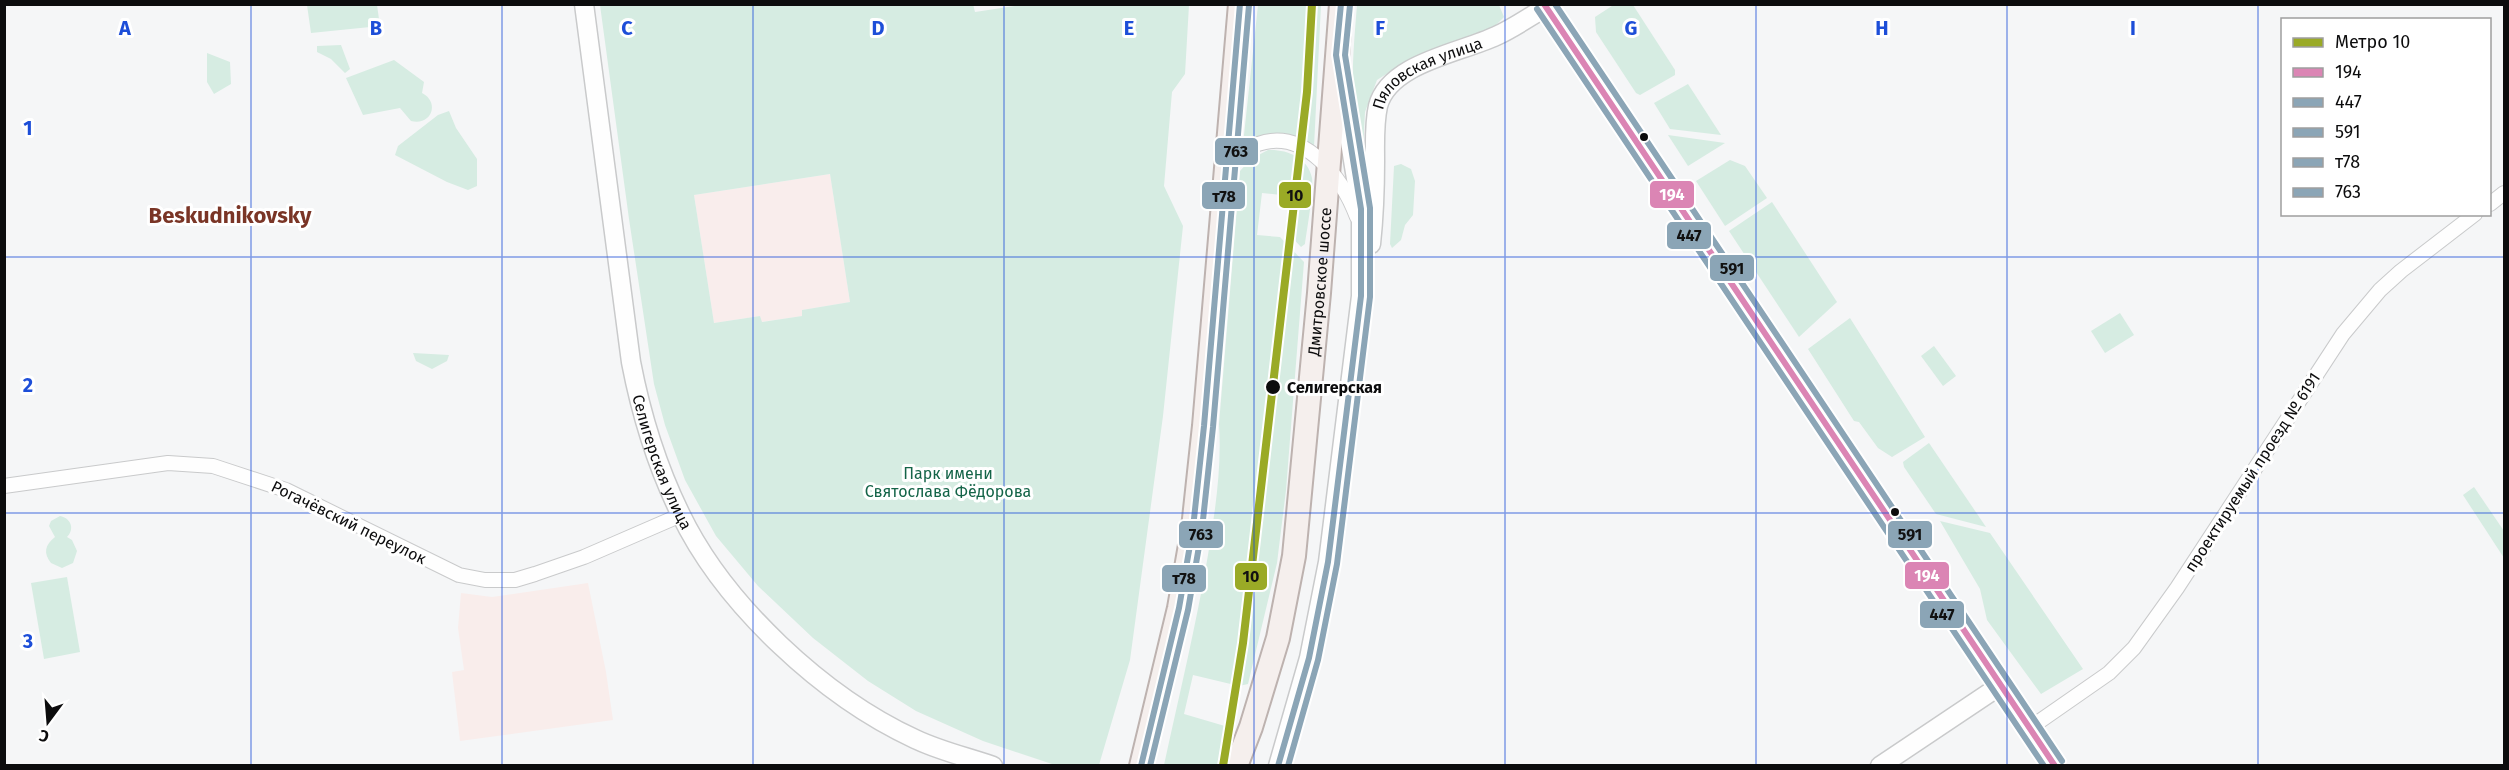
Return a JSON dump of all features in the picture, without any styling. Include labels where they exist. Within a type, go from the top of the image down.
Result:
[{"type":"main road","points":[[1141,765],[1179,608],[1193,528],[1204,426],[1240,4]]},
{"type":"main road","name":"Дмитровское шоссе","points":[[1236,765],[1251,727],[1278,638],[1294,556],[1341,4]]},
{"type":"main road","points":[[1547,6],[2055,765]]},
{"type":"street","name":"Селигерская улица","points":[[584,4],[633,371],[645,421],[681,515],[712,566],[762,628],[819,679],[845,699],[916,740],[993,765]]},
{"type":"street","name":"Пяловская улица","points":[[1360,296],[1375,215],[1376,129],[1378,108],[1383,93],[1390,83],[1410,70],[1494,37],[1547,6]]},
{"type":"street","points":[[1278,765],[1309,658],[1328,562],[1360,296],[1362,231],[1356,176],[1336,55]]},
{"type":"street","points":[[1224,186],[1237,158],[1245,150],[1264,142],[1285,142],[1295,145],[1316,156],[1328,167],[1344,188],[1362,231]]},
{"type":"street","points":[[2491,203],[2505,194]]},
{"type":"street","name":"проектируемый проезд № 6191","points":[[2030,729],[2109,673],[2134,648],[2177,588],[2343,334],[2379,290],[2472,216]]},
{"type":"street","name":"Рогачёвский переулок","points":[[4,486],[168,463],[213,466],[286,490],[459,575],[485,580],[515,580],[553,569],[681,515]]},
{"type":"street","points":[[1880,765],[2001,685]]},
{"type":"shaded area","points":[[830,174],[850,302],[802,310],[803,316],[761,322],[760,316],[714,323],[694,195]]},
{"type":"shaded area","points":[[588,583],[613,720],[460,741],[452,672],[464,670],[458,628],[461,593],[492,597]]},
{"type":"green space","name":"Парк имени Святослава Фёдорова","points":[[973,4],[975,12],[1028,4],[1189,5],[1185,74],[1172,92],[1164,186],[1183,226],[1163,416],[1130,660],[1099,765],[1055,765],[983,741],[916,711],[868,681],[813,638],[758,586],[716,536],[685,480],[665,425],[654,384],[600,5]],"holes":[[[830,174],[850,302],[802,310],[802,316],[762,322],[760,316],[714,323],[694,195]]]},
{"type":"green space","points":[[1615,4],[1633,5],[1675,70],[1675,75],[1640,95],[1636,93],[1596,32],[1595,17]]},
{"type":"green space","points":[[307,5],[377,5],[380,26],[311,33]]},
{"type":"green space","points":[[1258,5],[1321,5],[1314,147],[1297,138],[1279,134],[1261,136],[1243,144]]},
{"type":"green space","points":[[1357,5],[1499,5],[1504,17],[1491,30],[1405,62],[1377,80],[1365,112],[1363,151],[1353,96]]},
{"type":"green space","points":[[341,45],[350,69],[345,73],[331,59],[317,52],[317,46]]},
{"type":"green space","points":[[207,53],[230,62],[231,84],[214,94],[207,82]]},
{"type":"green space","points":[[394,60],[424,82],[422,93],[428,97],[432,107],[428,117],[424,120],[411,121],[400,108],[363,115],[346,78]]},
{"type":"green space","points":[[1688,84],[1721,135],[1670,129],[1654,103]]},
{"type":"green space","points":[[449,111],[456,128],[477,159],[477,186],[468,190],[447,182],[395,155],[398,146],[438,115]]},
{"type":"green space","points":[[1668,135],[1725,143],[1688,166]]},
{"type":"green space","points":[[1268,150],[1282,151],[1295,156],[1306,165],[1312,178],[1305,244],[1301,247],[1285,230],[1288,209],[1301,210],[1303,191],[1283,189],[1281,195],[1262,193],[1257,235],[1280,237],[1304,262],[1286,490],[1277,563],[1248,684],[1239,686],[1193,675],[1184,714],[1235,729],[1221,765],[1164,765],[1198,608],[1215,506],[1220,457],[1219,424],[1240,171],[1251,159]]},
{"type":"green space","points":[[1730,160],[1745,166],[1767,198],[1725,226],[1696,181]]},
{"type":"green space","points":[[1401,164],[1411,169],[1415,181],[1413,215],[1405,225],[1401,240],[1392,248],[1390,244],[1394,166]]},
{"type":"green space","points":[[1772,202],[1837,302],[1799,337],[1729,231]]},
{"type":"green space","points":[[2120,313],[2134,335],[2105,353],[2091,331]]},
{"type":"green space","points":[[1850,318],[1925,437],[1892,457],[1878,448],[1859,422],[1854,421],[1808,349]]},
{"type":"green space","points":[[1934,346],[1956,376],[1943,386],[1921,356]]},
{"type":"green space","points":[[413,353],[449,355],[447,361],[432,369],[416,361]]},
{"type":"green space","points":[[1929,443],[1986,527],[1936,514],[1904,467],[1903,462]]},
{"type":"green space","points":[[2474,487],[2504,531],[2504,558],[2463,495]]},
{"type":"green space","points":[[60,516],[71,524],[71,531],[67,537],[72,540],[77,551],[73,563],[62,568],[51,563],[46,552],[47,546],[55,537],[49,526],[51,521]]},
{"type":"green space","points":[[1940,521],[1990,533],[2083,669],[2041,694],[1987,620],[1980,589]]},
{"type":"green space","points":[[67,577],[80,652],[44,659],[31,583]]},
{"type":"metro line","name":"10","points":[[1223,766],[1243,643],[1307,92],[1312,4]]},
{"type":"transit line","name":"т78","points":[[1141,766],[1179,608],[1193,528],[1204,426],[1240,4]]},
{"type":"transit line","name":"т78","points":[[1278,766],[1309,658],[1328,562],[1361,296],[1361,209],[1336,55],[1341,4]]},
{"type":"transit line","name":"194","points":[[1544,4],[2055,766]]},
{"type":"transit line","name":"591","points":[[1555,4],[2062,761]]},
{"type":"transit line","name":"763","points":[[1150,766],[1188,610],[1202,529],[1213,427],[1249,5]]},
{"type":"transit line","name":"763","points":[[1288,766],[1318,660],[1337,564],[1370,297],[1370,208],[1345,55],[1350,5]]},
{"type":"transit line","name":"447","points":[[1537,9],[2044,766]]},
{"type":"place","name":"Селигерская","points":[[1273,387]]},
{"type":"district","name":"Beskudnikovsky","points":[[230,215]]}]
